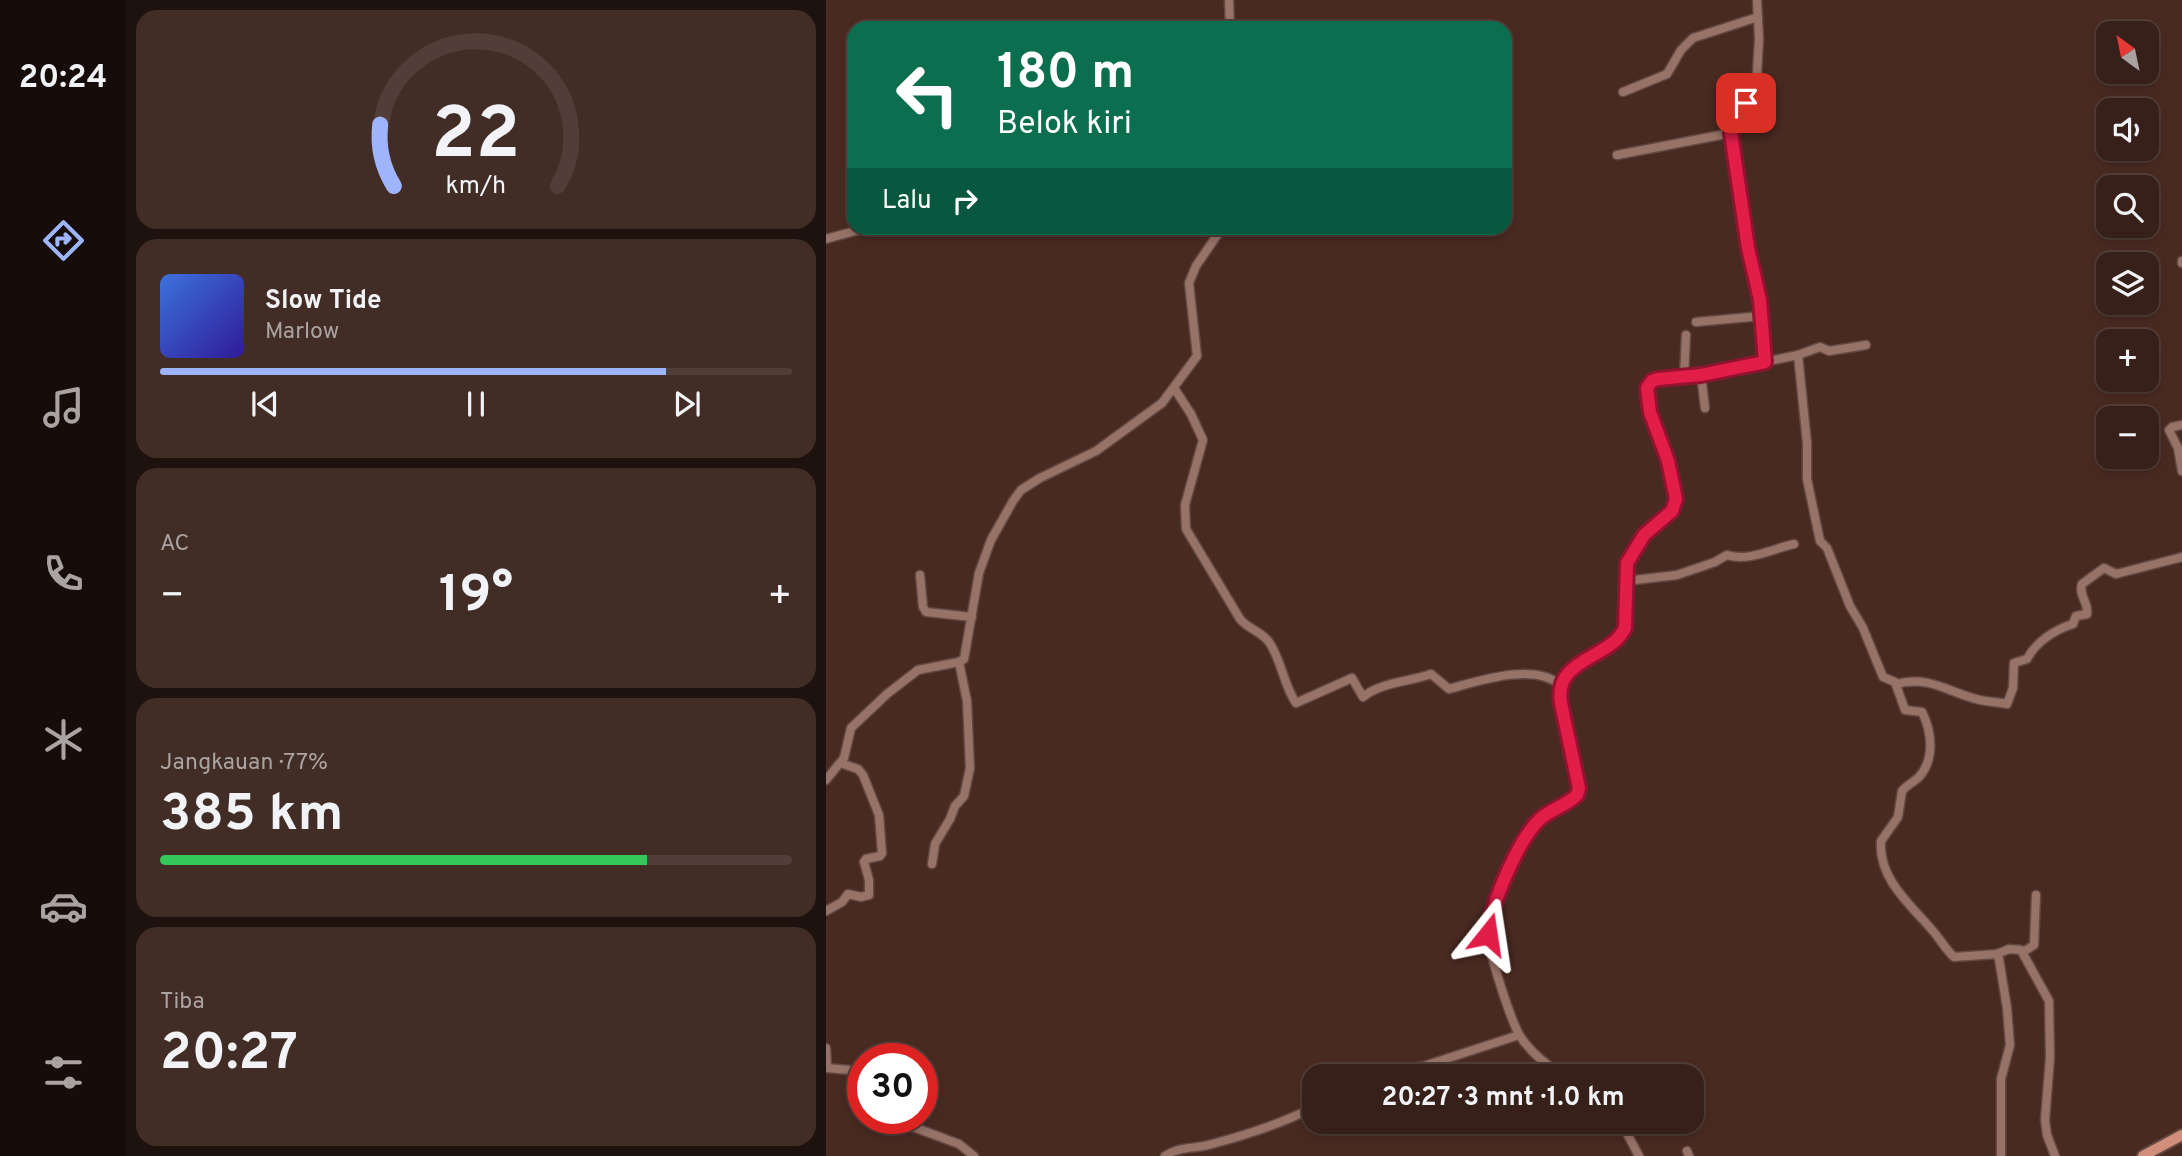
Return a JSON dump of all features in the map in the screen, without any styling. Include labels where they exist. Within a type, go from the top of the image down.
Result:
[{"type":"main road","points":[[2143,1156],[2182,1135]]},
{"type":"street","points":[[1229,0],[1230,21]]},
{"type":"street","points":[[1757,0],[1757,74],[1731,133],[1761,316],[1765,362]]},
{"type":"street","points":[[1623,92],[1667,74],[1681,50],[1693,38],[1758,17]]},
{"type":"street","points":[[1617,155],[1731,133]]},
{"type":"street","points":[[826,239],[847,233]]},
{"type":"street","points":[[826,780],[845,758],[851,728],[895,687],[918,670],[959,662],[967,652],[979,573],[991,540],[1021,491],[1040,478],[1096,451],[1162,403],[1197,356],[1189,283],[1196,266],[1217,235]]},
{"type":"street","points":[[1696,322],[1761,316]]},
{"type":"street","points":[[1684,377],[1686,335]]},
{"type":"street","points":[[1546,1064],[1519,1035],[1489,945],[1490,918],[1527,834],[1544,816],[1577,795],[1579,788],[1561,703],[1560,685],[1584,660],[1621,637],[1625,628],[1627,563],[1651,528],[1672,511],[1676,499],[1668,461],[1650,412],[1647,388],[1652,381],[1658,379],[1701,375],[1798,355],[1820,347],[1829,351],[1866,345]]},
{"type":"street","points":[[1798,355],[1808,453],[1807,479],[1821,544],[1828,550],[1883,677],[1896,684],[1904,708],[1922,712],[1931,745],[1923,771],[1902,791],[1898,817],[1881,841],[1885,866],[1897,892],[1954,957],[1997,954],[2015,948],[2023,952],[2049,1000],[2050,1058],[2045,1120],[2055,1156]]},
{"type":"street","points":[[1701,375],[1705,408]]},
{"type":"street","points":[[1174,388],[1191,414],[1203,440],[1185,505],[1186,529],[1240,619],[1246,626],[1263,634],[1273,648],[1287,690],[1296,703],[1352,678],[1363,697],[1377,689],[1431,674],[1449,689],[1499,676],[1520,674],[1552,677],[1560,685]]},
{"type":"street","points":[[2182,425],[2172,426],[2169,430],[2177,445],[2182,471]]},
{"type":"street","points":[[1626,581],[1677,575],[1727,555],[1736,559],[1794,544]]},
{"type":"street","points":[[1896,684],[1930,682],[1946,690],[1980,700],[2007,704],[2013,688],[2014,663],[2026,659],[2032,650],[2056,630],[2073,624],[2076,616],[2087,614],[2081,593],[2082,584],[2104,568],[2116,574],[2182,557]]},
{"type":"street","points":[[920,575],[923,607],[926,612],[972,617]]},
{"type":"street","points":[[932,864],[934,844],[955,806],[964,796],[970,768],[967,701],[959,662]]},
{"type":"street","points":[[826,911],[842,902],[848,894],[861,897],[869,894],[864,860],[882,853],[879,815],[863,775],[858,769],[840,763]]},
{"type":"street","points":[[2023,952],[2035,945],[2036,895]]},
{"type":"street","points":[[1997,954],[2000,959],[2010,1045],[2001,1079],[2000,1156]]},
{"type":"street","points":[[1428,1064],[1448,1060],[1519,1035]]},
{"type":"street","points":[[826,1048],[826,1068],[847,1070]]},
{"type":"street","points":[[1165,1156],[1177,1149],[1214,1144],[1302,1112]]},
{"type":"street","points":[[932,1134],[959,1144],[974,1156]]},
{"type":"street","points":[[1628,1134],[1640,1156]]},
{"type":"route","points":[[1488,934],[1490,918],[1527,834],[1544,816],[1577,795],[1579,788],[1561,703],[1560,685],[1584,660],[1621,637],[1625,628],[1627,563],[1644,535],[1672,511],[1674,506],[1676,499],[1668,461],[1650,412],[1647,388],[1652,381],[1658,379],[1701,375],[1765,362],[1760,300],[1748,248],[1731,133],[1746,103]]}]
